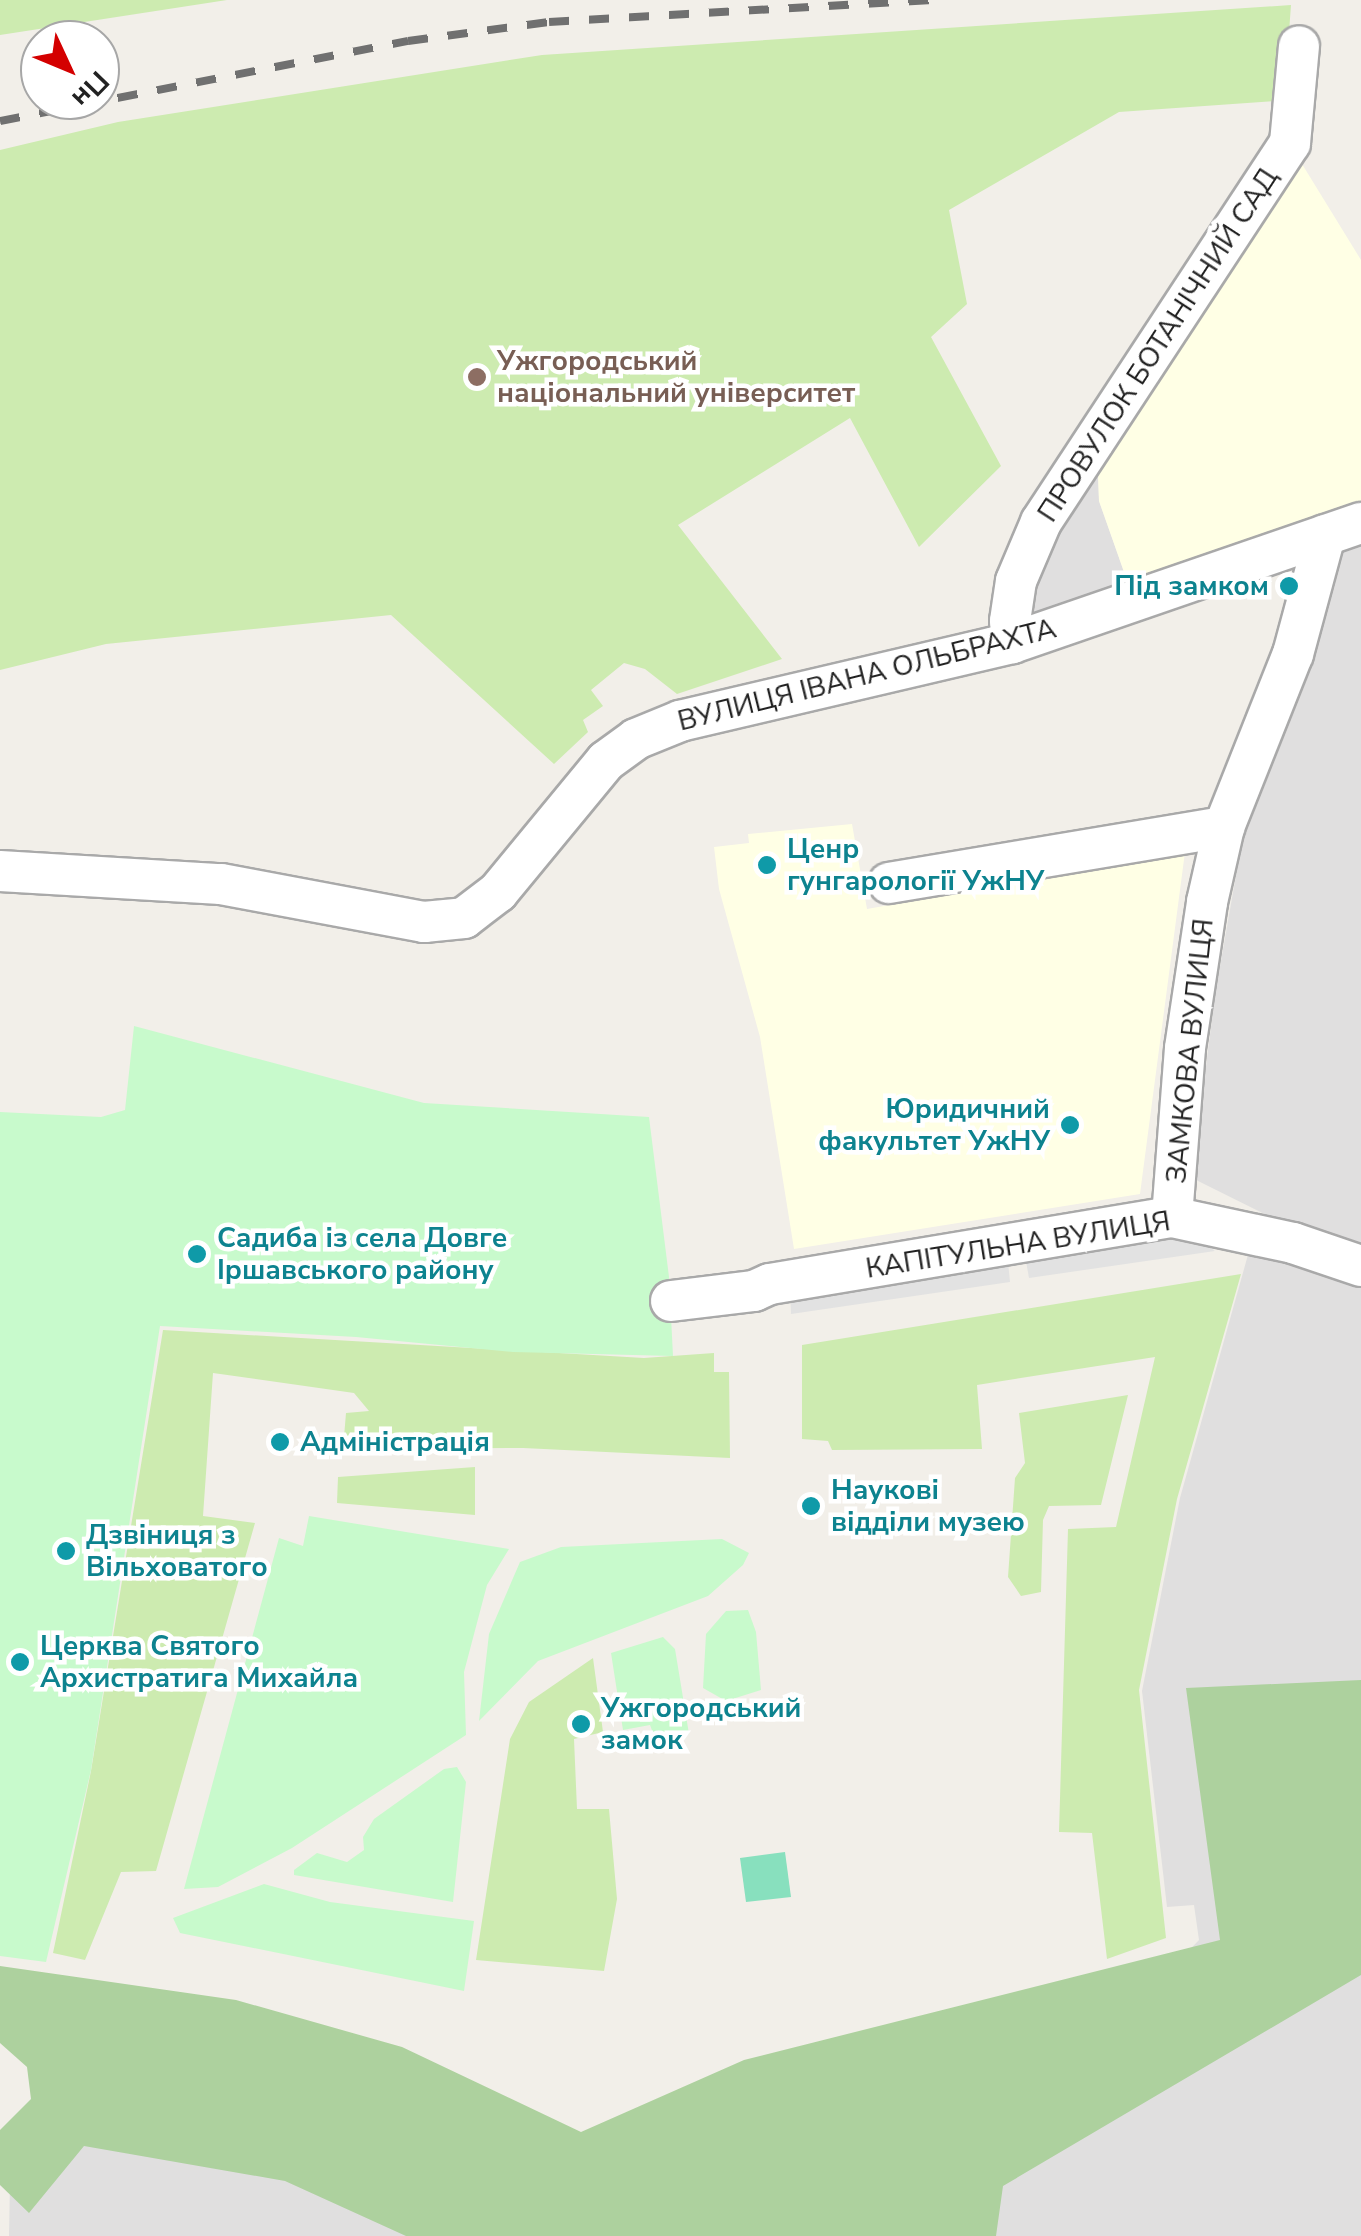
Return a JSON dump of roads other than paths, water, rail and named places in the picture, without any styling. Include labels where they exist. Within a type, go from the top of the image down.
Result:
[{"type":"street","name":"ПРОВУЛОК БОТАНІЧНИЙ САД","points":[[1012,643],[1010,621],[1016,581],[1041,522],[1290,143],[1299,46]]},
{"type":"street","name":"ВУЛИЦЯ ІВАНА ОЛЬБРАХТА","points":[[0,872],[221,884],[424,922],[464,918],[498,892],[586,784],[636,739],[680,720],[1012,643],[1343,529]]},
{"type":"street","name":"ЗАМКОВА ВУЛИЦЯ","points":[[1172,1217],[1194,972],[1224,827],[1343,529]]},
{"type":"street","points":[[890,883],[1224,827]]},
{"type":"street","name":"КАПІТУЛЬНА ВУЛИЦЯ","points":[[671,1301],[754,1291],[770,1284],[1172,1217],[1293,1243],[1361,1266]]},
{"type":"railway","points":[[0,121],[408,41],[549,22],[932,0]]},
{"type":"place","name":"Ужгородський національний університет","points":[[477,377]]},
{"type":"place","name":"Під замком","points":[[1289,586]]},
{"type":"place","name":"Ценр гунгарології УжНУ","points":[[767,865]]},
{"type":"place","name":"Юридичний факультет УжНУ","points":[[1070,1125]]},
{"type":"place","name":"Садиба із села Довге Іршавського району","points":[[197,1254]]},
{"type":"place","name":"Адміністрація","points":[[280,1442]]},
{"type":"place","name":"Наукові відділи музею","points":[[811,1506]]},
{"type":"place","name":"Дзвіниця з Вільховатого","points":[[66,1551]]},
{"type":"place","name":"Церква Святого Архистратига Михайла","points":[[20,1662]]},
{"type":"place","name":"Ужгородський замок","points":[[581,1724]]}]
